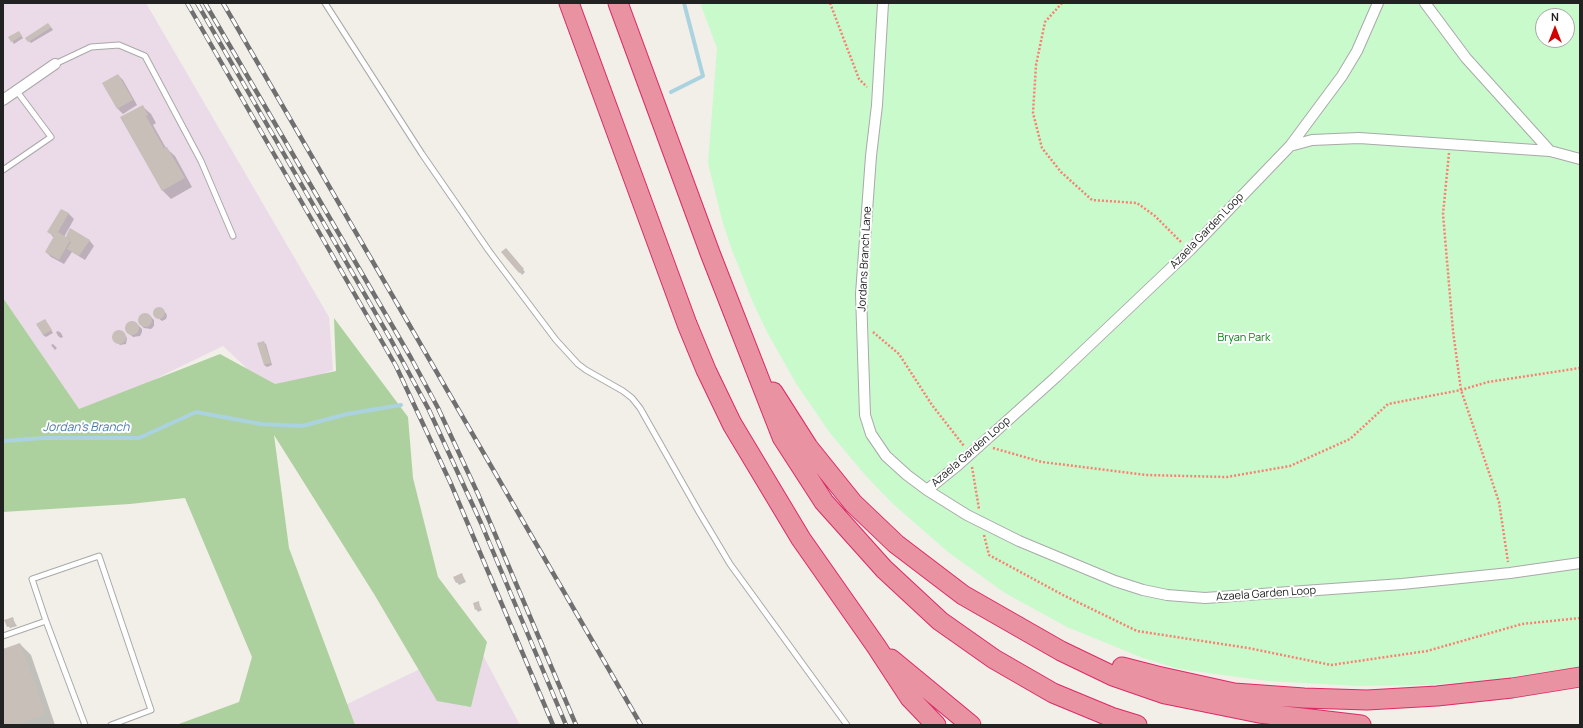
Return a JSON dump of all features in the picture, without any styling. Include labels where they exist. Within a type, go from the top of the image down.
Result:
[{"type":"highway","points":[[569,3],[687,324],[712,384],[732,424],[801,539],[876,646],[910,698],[936,725]]},
{"type":"highway","points":[[618,3],[747,352],[782,437],[824,502],[884,569],[940,621],[994,659],[1053,693],[1110,717],[1137,725]]},
{"type":"highway","points":[[747,352],[808,447],[853,502],[886,534],[924,566],[963,595],[1061,651],[1113,676],[1165,694],[1258,713],[1361,725]]},
{"type":"highway","points":[[876,646],[971,725]]},
{"type":"highway","points":[[1061,651],[1157,676],[1234,693],[1304,698],[1367,700],[1437,696],[1512,688],[1580,677]]},
{"type":"street","name":"Jordans Branch Lane","points":[[883,3],[862,286],[865,415],[871,434],[886,456],[907,475],[927,490]]},
{"type":"street","name":"Azaela Garden Loop","points":[[1378,3],[1353,57],[1342,76],[1290,146],[1190,250],[1056,378],[927,490],[980,522],[1019,541],[1115,581],[1143,590],[1167,595],[1212,597],[1402,584],[1510,573],[1580,563]]},
{"type":"street","points":[[1425,3],[1466,58],[1550,151]]},
{"type":"street","points":[[3,100],[55,64]]},
{"type":"street","points":[[1290,146],[1312,140],[1359,138],[1550,151],[1580,159]]},
{"type":"lane","points":[[326,3],[422,154],[490,251],[556,340],[578,364],[632,398],[640,408],[706,526],[730,564],[847,725]]},
{"type":"lane","points":[[55,64],[91,47],[119,44],[145,56],[201,161],[233,236]]},
{"type":"lane","points":[[3,170],[51,137],[16,90]]},
{"type":"lane","points":[[86,725],[46,621],[32,579],[99,556],[151,710],[111,725]]},
{"type":"lane","points":[[3,636],[46,621]]},
{"type":"path","points":[[830,3],[858,79],[877,95]]},
{"type":"path","points":[[1062,3],[1045,22],[1036,65],[1033,113],[1042,148],[1061,172],[1092,200],[1137,203],[1155,216],[1190,250]]},
{"type":"path","points":[[1450,145],[1443,214],[1453,331],[1460,390],[1499,502],[1510,573]]},
{"type":"path","points":[[862,323],[899,354],[932,405],[970,454],[980,522],[989,555],[1063,595],[1137,631],[1248,648],[1331,666],[1427,650],[1522,624],[1580,618]]},
{"type":"path","points":[[981,444],[1049,463],[1146,475],[1227,477],[1290,466],[1350,440],[1388,404],[1460,390],[1488,382],[1580,368]]},
{"type":"shaded area","points":[[3,3],[146,3],[329,317],[333,370],[273,393],[223,346],[77,417],[3,340]]},
{"type":"shaded area","points":[[476,642],[520,725],[310,725],[312,721]]},
{"type":"green space","name":"Bryan Park","points":[[700,3],[1580,3],[1580,667],[1492,680],[1428,685],[1358,686],[1267,681],[1179,669],[1143,658],[1067,627],[1005,593],[948,552],[893,504],[866,476],[830,433],[797,385],[768,334],[754,305],[732,250],[722,220],[708,163],[717,48]]},
{"type":"green space","points":[[3,298],[79,409],[220,354],[275,384],[336,371],[334,318],[408,417],[413,478],[438,577],[487,642],[471,707],[437,701],[374,594],[274,435],[289,548],[355,725],[176,725],[239,702],[252,657],[185,498],[130,504],[3,512]]},
{"type":"building","points":[[48,23],[51,27],[28,42],[25,38]]},
{"type":"building","points":[[19,31],[22,36],[11,42],[8,37]]},
{"type":"building","points":[[118,74],[133,100],[117,109],[102,83]]},
{"type":"building","points":[[143,105],[148,115],[146,116],[164,148],[167,147],[185,178],[162,191],[120,117]]},
{"type":"building","points":[[61,209],[69,213],[58,232],[71,240],[66,236],[70,228],[90,240],[79,256],[67,249],[71,242],[70,241],[59,260],[45,252],[54,236],[47,232]]},
{"type":"building","points":[[506,248],[524,269],[519,273],[501,252]]},
{"type":"building","points":[[157,307],[161,307],[165,313],[161,319],[157,319],[153,315],[153,311]]},
{"type":"building","points":[[142,313],[148,313],[152,317],[152,323],[148,327],[142,327],[138,323],[138,317]]},
{"type":"building","points":[[45,319],[52,330],[43,335],[36,324]]},
{"type":"building","points":[[129,321],[135,321],[139,325],[139,331],[135,335],[129,335],[125,331],[125,325]]},
{"type":"building","points":[[119,330],[124,332],[126,337],[124,342],[119,344],[114,342],[112,337],[114,332]]},
{"type":"building","points":[[264,341],[271,363],[264,365],[257,343]]},
{"type":"building","points":[[462,573],[464,580],[456,583],[453,577]]},
{"type":"building","points":[[479,601],[480,608],[475,610],[473,603]]},
{"type":"building","points":[[13,617],[15,624],[7,627],[4,620]]},
{"type":"building","points":[[20,643],[45,714],[15,725],[3,725],[3,649]]},
{"type":"waterway","name":"Jordan's Branch","points":[[671,92],[703,76],[684,3]]},
{"type":"waterway","name":"Jordan's Branch","points":[[3,441],[43,438],[139,438],[196,412],[261,424],[302,426],[347,414],[401,405]]},
{"type":"railway","points":[[187,3],[396,366],[451,484],[553,725]]},
{"type":"railway","points":[[197,3],[391,340],[429,410],[481,523],[566,725]]},
{"type":"railway","points":[[205,3],[411,358],[438,408],[478,494],[576,725]]},
{"type":"railway","points":[[223,3],[641,725]]}]
